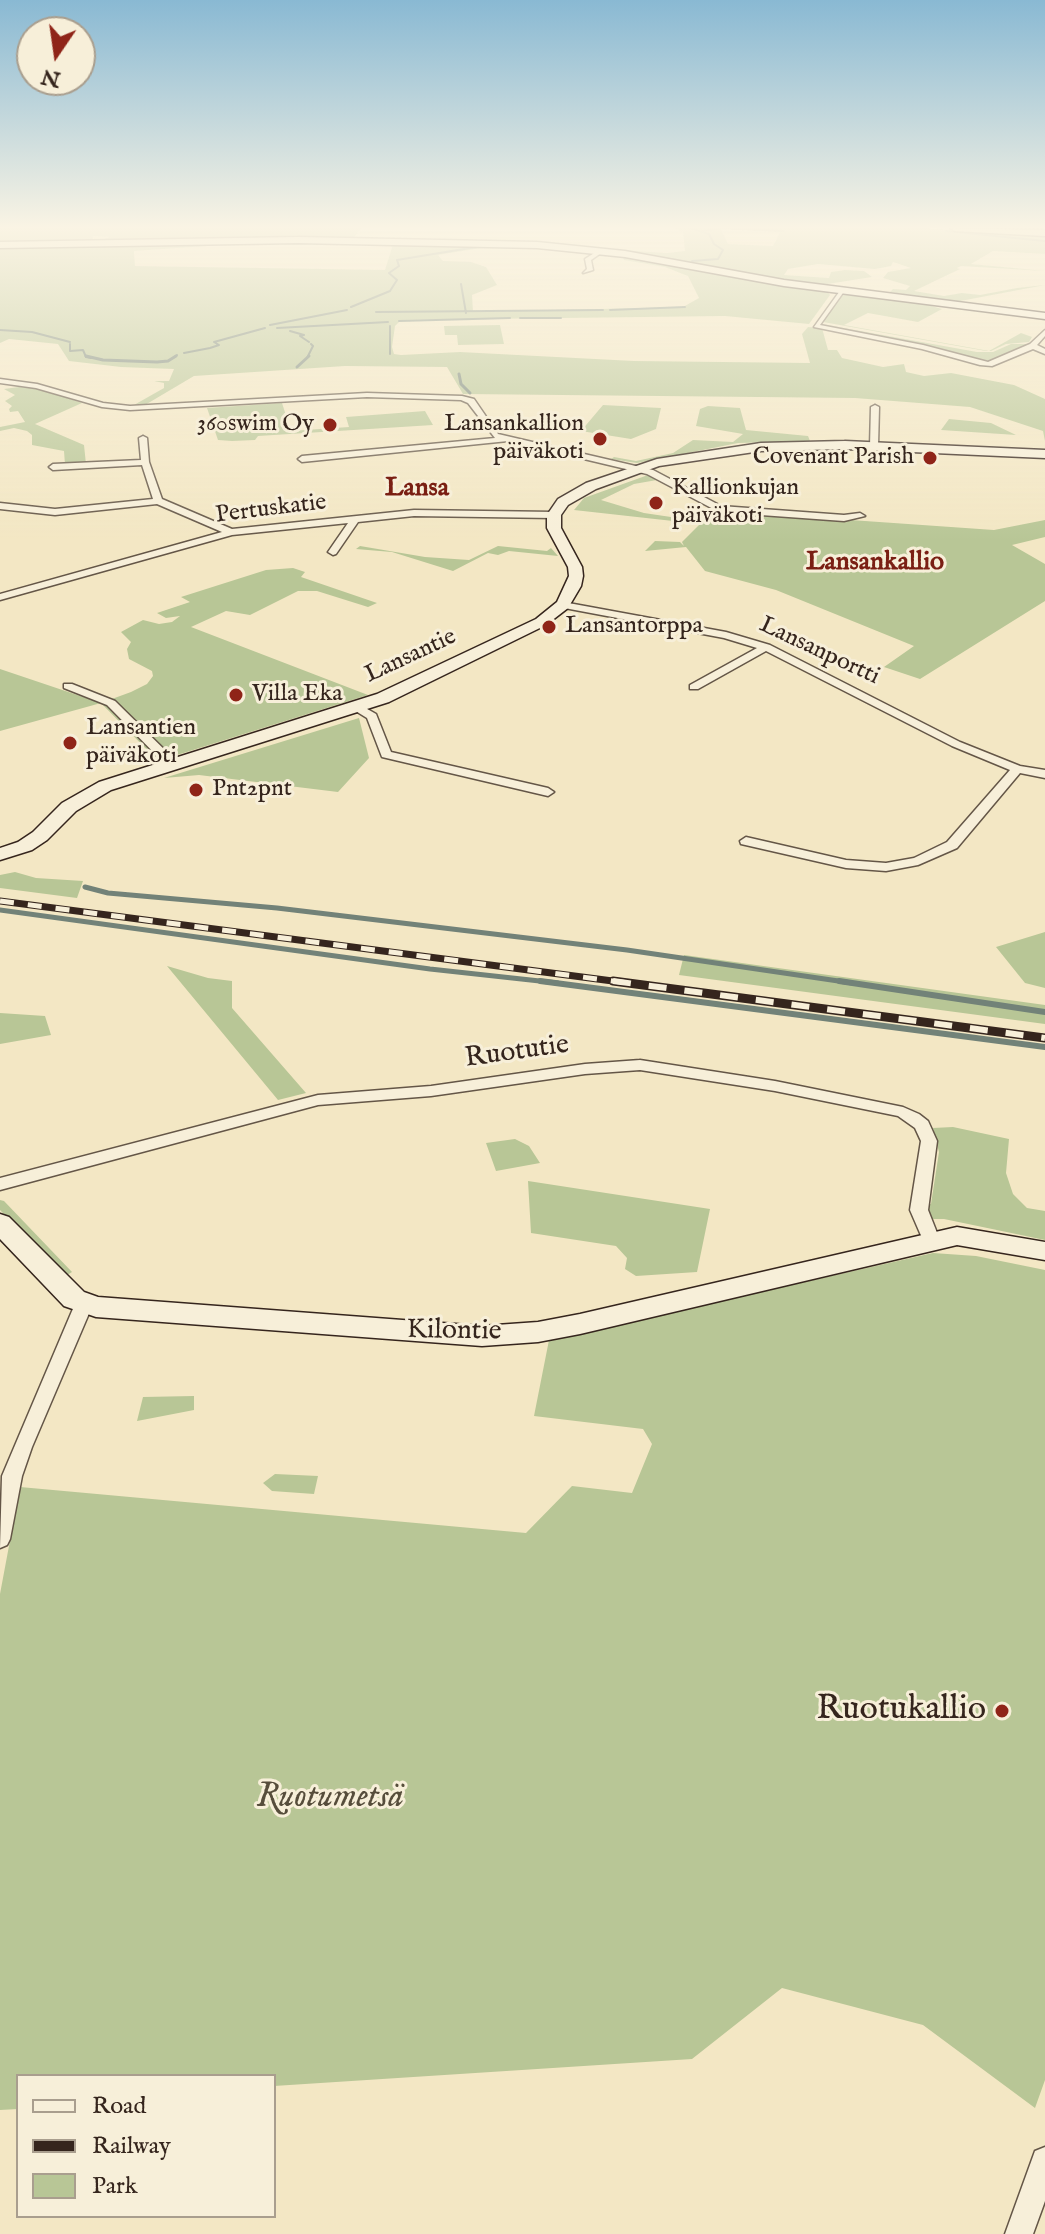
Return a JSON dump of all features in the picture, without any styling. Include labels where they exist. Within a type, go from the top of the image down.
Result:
[{"type":"street","points":[[848,332],[989,364],[1023,348],[1033,346],[1045,352]]},
{"type":"street","points":[[1033,346],[1045,332]]},
{"type":"street","points":[[0,381],[37,386],[102,405],[130,408],[347,396],[453,396],[471,401],[493,433],[506,440],[650,472],[719,509],[844,518],[860,516]]},
{"type":"street","points":[[0,387],[19,384]]},
{"type":"street","points":[[874,446],[875,407]]},
{"type":"street","points":[[143,438],[145,462],[158,501]]},
{"type":"street","points":[[302,459],[506,440]]},
{"type":"street","points":[[563,605],[574,586],[575,567],[557,535],[554,515],[563,502],[577,493],[637,470],[761,447],[874,446],[1045,454]]},
{"type":"street","points":[[53,467],[145,462]]},
{"type":"street","points":[[0,506],[55,512],[158,501],[231,532]]},
{"type":"street","name":"Pertuskatie","points":[[0,597],[231,532],[441,512],[554,515]]},
{"type":"street","points":[[333,552],[355,519]]},
{"type":"street","name":"Lansanportti","points":[[563,605],[726,635],[766,647],[956,744],[1017,769],[1045,774]]},
{"type":"street","name":"Lansantie","points":[[4,853],[40,836],[84,796],[105,786],[358,708],[532,627],[563,605]]},
{"type":"street","points":[[694,687],[766,647]]},
{"type":"street","points":[[68,686],[111,703],[172,764]]},
{"type":"street","points":[[358,708],[372,716],[386,754],[548,792]]},
{"type":"street","points":[[746,841],[846,864],[886,867],[918,861],[952,845],[1017,769]]},
{"type":"street","name":"Ruotutie","points":[[0,1184],[318,1100],[431,1091],[585,1069],[640,1065],[775,1086],[903,1112],[913,1118],[922,1125],[929,1141],[919,1210],[932,1243]]},
{"type":"street","points":[[0,1223],[62,1287],[84,1304],[22,1447],[12,1476],[0,1539]]},
{"type":"street","name":"Kilontie","points":[[84,1304],[437,1334],[501,1335],[580,1324],[957,1236],[1045,1251]]},
{"type":"street","name":"Kilontie","points":[[932,1243],[1045,1263]]},
{"type":"street","points":[[1019,2234],[1045,2161]]},
{"type":"green space","points":[[0,332],[394,332],[394,354],[401,355],[460,352],[634,361],[810,363],[802,334],[823,332],[828,350],[837,350],[842,358],[883,367],[904,364],[906,372],[924,376],[951,373],[1014,385],[1045,399],[1045,441],[1043,431],[970,407],[855,398],[463,394],[447,367],[345,366],[194,376],[145,405],[134,405],[164,388],[164,383],[154,381],[169,381],[174,369],[69,361],[58,344],[9,339],[0,343]]},
{"type":"green space","points":[[445,332],[502,332],[504,344],[458,345],[457,335],[445,335]]},
{"type":"green space","points":[[862,332],[977,352],[993,352],[1011,344],[1028,344],[991,360],[977,361],[920,344]]},
{"type":"green space","points":[[1021,333],[1032,337],[1029,342],[1006,344],[989,351]]},
{"type":"green space","points":[[37,388],[82,403],[35,424],[84,445],[86,464],[65,465],[64,451],[32,445],[32,435],[27,431],[14,428],[0,431],[0,427],[25,422],[18,411],[10,412],[12,406],[5,401],[15,395],[4,389]]},
{"type":"green space","points":[[282,403],[291,431],[349,427],[346,417],[425,411],[433,425],[258,436],[255,440],[218,440],[207,408]]},
{"type":"green space","points":[[603,405],[661,408],[656,429],[631,439],[581,431]]},
{"type":"green space","points":[[708,406],[740,408],[746,430],[808,436],[810,441],[738,443],[637,463],[611,459],[636,461],[673,453],[693,440],[733,442],[743,434],[696,426],[700,409]]},
{"type":"green space","points":[[949,419],[991,423],[1016,435],[941,430]]},
{"type":"green space","points":[[648,475],[657,480],[634,484],[601,500],[644,513],[698,521],[717,513],[726,515],[736,512],[994,530],[1045,520],[1045,537],[1012,545],[1045,564],[1045,601],[920,679],[884,667],[914,646],[776,590],[705,571],[686,547],[645,551],[655,541],[680,542],[684,546],[682,542],[700,524],[574,510],[584,498]]},
{"type":"green space","points":[[360,546],[425,557],[469,560],[498,546],[547,551],[551,548],[558,556],[509,551],[498,555],[488,553],[453,571],[392,552],[356,549]]},
{"type":"green space","points":[[293,568],[305,572],[301,577],[377,603],[368,607],[317,591],[298,591],[250,615],[226,611],[191,627],[368,695],[158,761],[101,703],[147,684],[153,676],[152,671],[129,659],[127,649],[131,642],[121,632],[143,620],[159,624],[172,622],[180,616],[166,618],[157,613],[190,602],[181,597],[266,570]]},
{"type":"green space","points":[[0,669],[101,703],[0,731]]},
{"type":"green space","points":[[359,718],[369,758],[338,792],[199,775],[164,778]]},
{"type":"green space","points":[[15,872],[36,878],[83,881],[77,898],[0,888],[0,875]]},
{"type":"green space","points":[[1045,932],[1045,988],[1025,983],[996,947]]},
{"type":"green space","points":[[684,955],[1045,1005],[1045,1024],[679,975]]},
{"type":"green space","points":[[167,966],[208,978],[232,981],[232,1008],[306,1093],[278,1100]]},
{"type":"green space","points":[[0,1013],[45,1016],[51,1035],[0,1044]]},
{"type":"green space","points":[[953,1127],[1009,1139],[1006,1173],[1013,1194],[1027,1208],[1045,1211],[1045,1240],[944,1219],[930,1219],[924,1205],[931,1204],[939,1152],[933,1128]]},
{"type":"green space","points":[[515,1139],[529,1146],[540,1163],[496,1171],[486,1143]]},
{"type":"green space","points":[[528,1181],[710,1209],[697,1272],[636,1276],[625,1269],[627,1258],[616,1246],[531,1233]]},
{"type":"green space","points":[[0,1200],[72,1272],[64,1277],[0,1210]]},
{"type":"green space","name":"Ruotumetsä","points":[[933,1253],[976,1256],[1045,1270],[1045,2080],[1035,2108],[923,2025],[782,1988],[692,2059],[276,2086],[276,2074],[16,2074],[16,2109],[0,2110],[0,1594],[20,1487],[526,1533],[572,1486],[632,1493],[652,1444],[643,1429],[534,1416],[549,1340]]},
{"type":"green space","points":[[194,1396],[194,1410],[137,1421],[143,1397]]},
{"type":"green space","points":[[275,1474],[318,1476],[314,1494],[272,1491],[263,1483]]},
{"type":"waterway","points":[[33,332],[70,342]]},
{"type":"waterway","points":[[184,353],[210,348],[219,345],[214,342],[250,332]]},
{"type":"waterway","points":[[294,332],[304,335],[300,336],[309,342]]},
{"type":"waterway","points":[[390,332],[390,354]]},
{"type":"waterway","points":[[70,344],[70,351],[83,350],[86,357],[91,358]]},
{"type":"waterway","points":[[307,358],[313,346],[311,344]]},
{"type":"waterway","points":[[86,356],[103,360],[157,362],[174,357]]},
{"type":"waterway","points":[[297,367],[307,358]]},
{"type":"waterway","points":[[459,374],[461,384],[470,393]]},
{"type":"waterway","points":[[85,887],[108,893],[277,908],[627,950],[852,983]]},
{"type":"waterway","points":[[0,910],[430,969],[541,981]]},
{"type":"waterway","points":[[541,981],[558,983]]},
{"type":"waterway","points":[[541,981],[1045,1047]]},
{"type":"waterway","points":[[839,981],[1045,1012]]},
{"type":"railway","points":[[0,901],[628,983]]},
{"type":"railway","points":[[613,981],[1045,1038]]},
{"type":"place","name":"360swim Oy","points":[[330,425]]},
{"type":"place","name":"Lansankallion päiväkoti","points":[[600,439]]},
{"type":"place","name":"Covenant Parish","points":[[930,458]]},
{"type":"place","name":"Kallionkujan päiväkoti","points":[[656,503]]},
{"type":"place","name":"Lansantorppa","points":[[549,627]]},
{"type":"place","name":"Villa Eka","points":[[236,695]]},
{"type":"place","name":"Lansantien päiväkoti","points":[[70,743]]},
{"type":"place","name":"Pnt2pnt","points":[[196,790]]},
{"type":"place","name":"Ruotukallio","points":[[1002,1711]]},
{"type":"district","name":"Lansa","points":[[417,490]]},
{"type":"district","name":"Lansankallio","points":[[875,564]]}]
